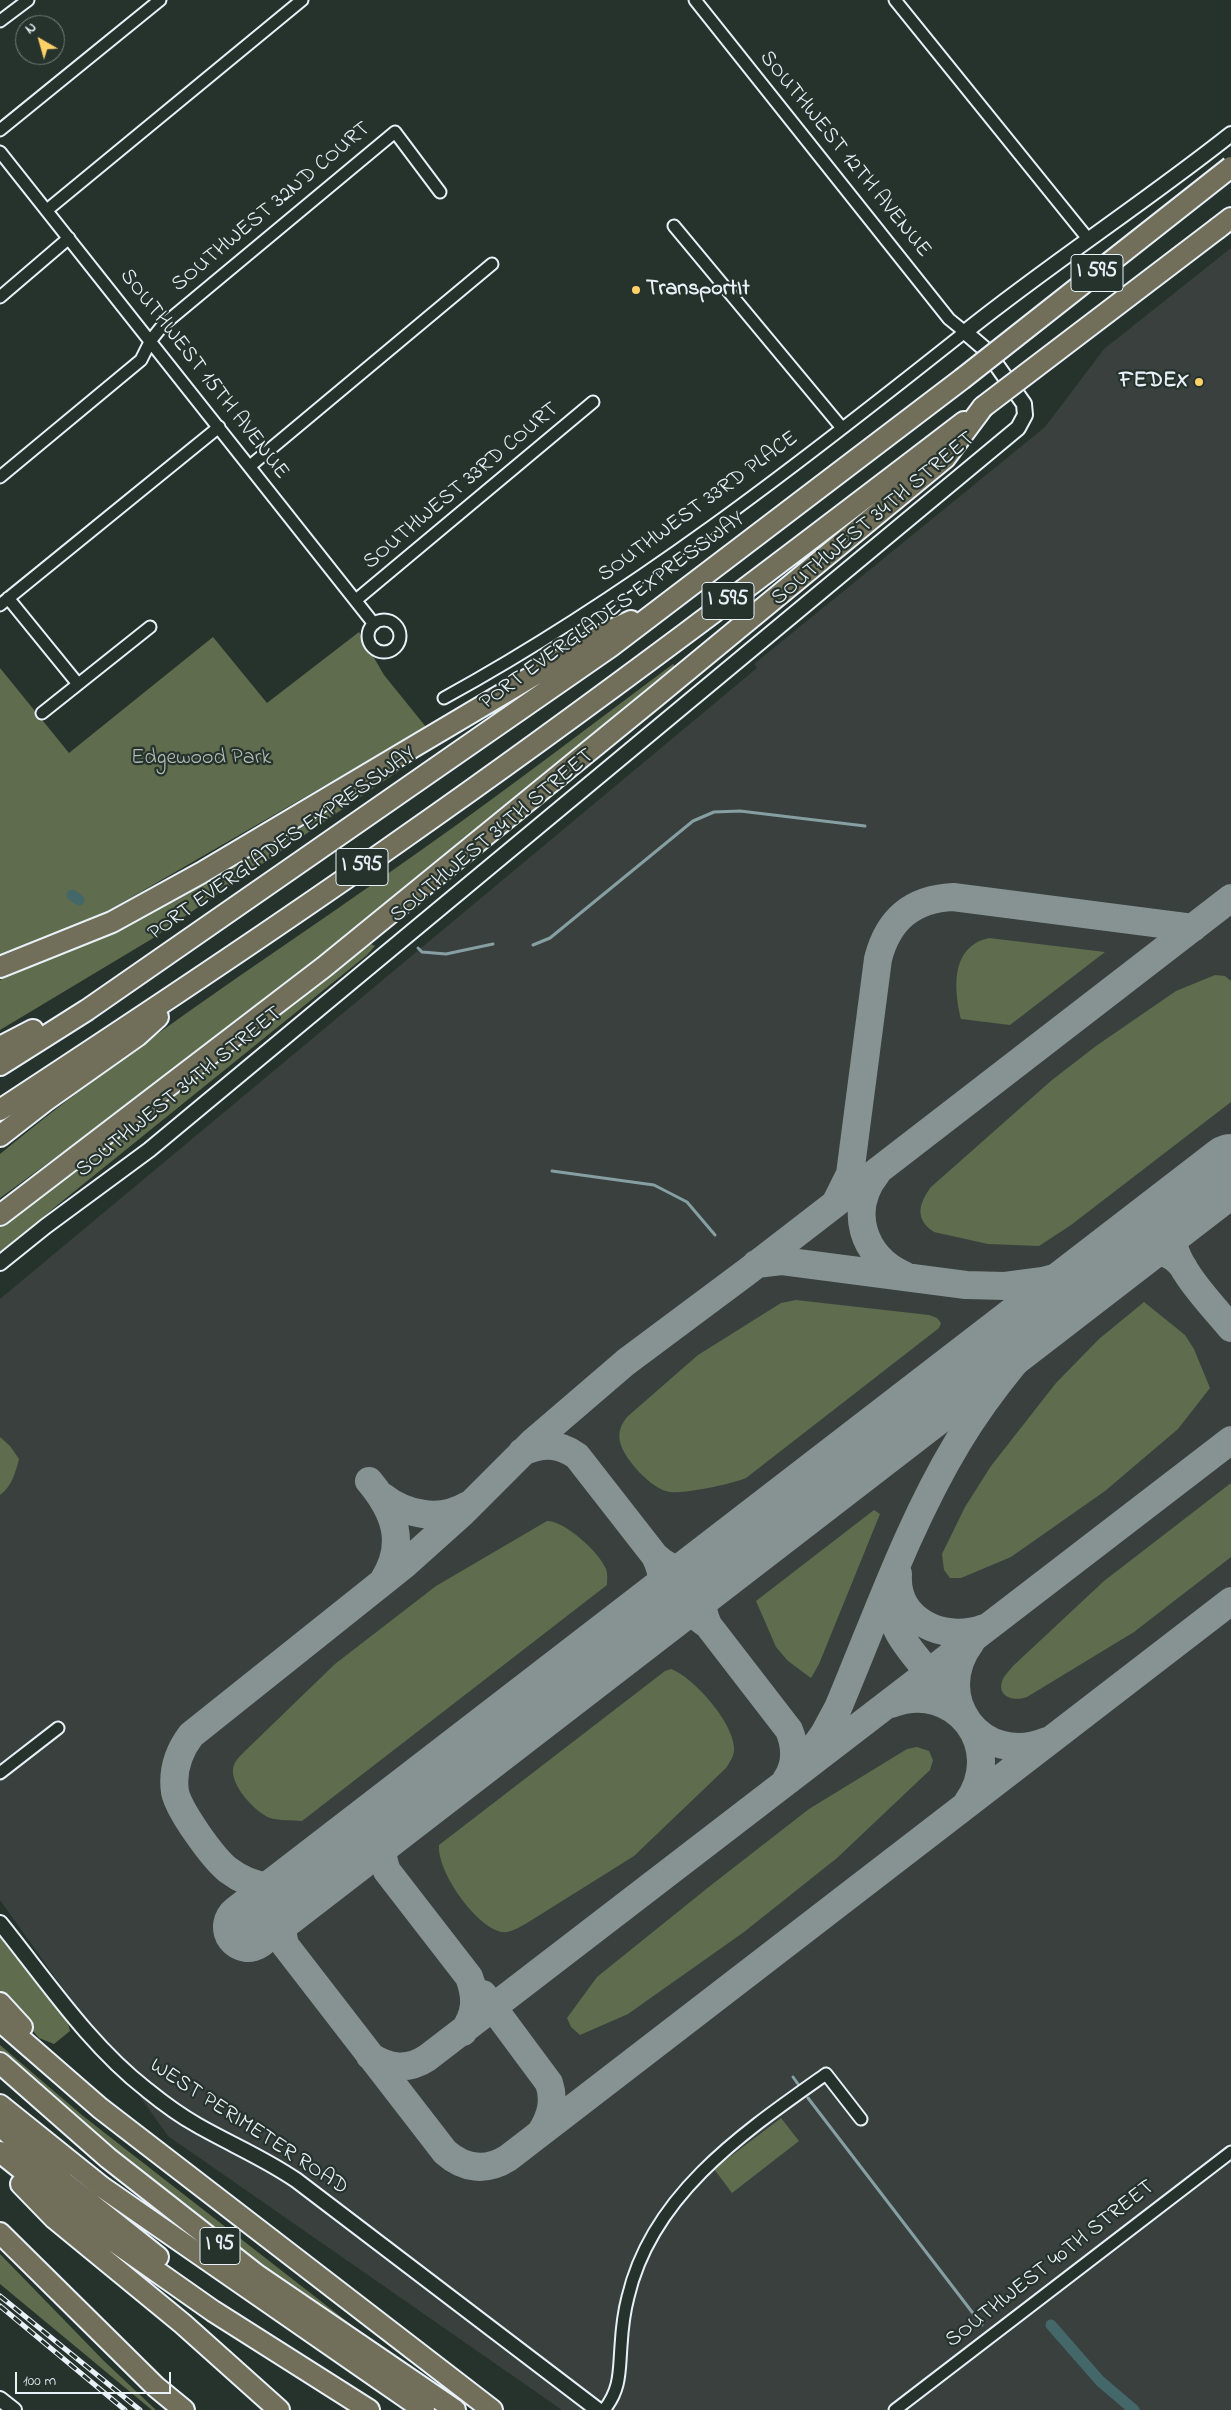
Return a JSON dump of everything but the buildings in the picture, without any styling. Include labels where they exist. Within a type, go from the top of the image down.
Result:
[{"type":"highway","name":"PORT EVERGLADES EXPRESSWAY","points":[[0,1065],[87,1010],[610,647],[962,379],[1231,167]]},
{"type":"highway","name":"I 595","points":[[0,1110],[196,982],[393,846],[786,558],[1231,218]]},
{"type":"highway","points":[[0,1215],[324,967],[654,698],[945,458],[983,407]]},
{"type":"highway","points":[[0,967],[30,957],[120,918],[385,765],[607,632],[673,600]]},
{"type":"highway","points":[[0,1136],[45,1101],[137,1036],[196,982]]},
{"type":"highway","points":[[0,1047],[54,1020],[87,1010]]},
{"type":"highway","points":[[0,2003],[100,2108]]},
{"type":"highway","points":[[0,2021],[100,2108],[492,2410]]},
{"type":"highway","name":"I 95","points":[[0,2063],[108,2158],[249,2269],[455,2410]]},
{"type":"highway","points":[[0,2081],[224,2273]]},
{"type":"highway","points":[[0,2105],[102,2188],[424,2410]]},
{"type":"highway","points":[[0,2126],[66,2183],[155,2255],[250,2320],[280,2354]]},
{"type":"highway","points":[[0,2152],[92,2226],[213,2311],[369,2410]]},
{"type":"highway","points":[[0,2168],[80,2229],[187,2304],[353,2410]]},
{"type":"highway","points":[[21,2184],[54,2218],[183,2324],[279,2410]]},
{"type":"highway","points":[[0,2233],[156,2387],[184,2410]]},
{"type":"street","points":[[0,22],[28,0]]},
{"type":"street","points":[[0,130],[160,0]]},
{"type":"street","points":[[47,210],[302,0]]},
{"type":"street","name":"SOUTHWEST 12TH AVENUE","points":[[695,0],[949,319],[965,332]]},
{"type":"street","points":[[895,0],[1089,240]]},
{"type":"street","name":"SOUTHWEST 32ND COURT","points":[[0,477],[141,360],[151,340],[163,325],[395,132],[440,192]]},
{"type":"street","points":[[965,332],[1002,302],[1231,134]]},
{"type":"street","name":"SOUTHWEST 15TH AVENUE","points":[[0,152],[151,340],[374,624]]},
{"type":"street","points":[[674,226],[842,428]]},
{"type":"street","points":[[0,297],[69,238]]},
{"type":"street","points":[[250,466],[492,264]]},
{"type":"street","name":"SOUTHWEST 33RD PLACE","points":[[444,698],[506,664],[585,614],[763,488],[965,332]]},
{"type":"street","name":"SOUTHWEST 34TH STREET","points":[[0,1263],[46,1226],[149,1150],[1008,436],[1024,420],[1024,404],[986,350],[965,332]]},
{"type":"street","name":"SOUTHWEST 33RD COURT","points":[[356,600],[593,402]]},
{"type":"street","points":[[78,684],[4,602],[219,427]]},
{"type":"street","points":[[42,713],[150,627]]},
{"type":"street","points":[[0,1773],[58,1728]]},
{"type":"street","name":"WEST PERIMETER ROAD","points":[[0,1923],[88,2032],[116,2063],[146,2090],[195,2124],[268,2161],[296,2180],[598,2410]]},
{"type":"street","points":[[604,2410],[618,2385],[622,2331],[630,2287],[645,2251],[667,2211],[687,2185],[713,2160],[826,2074],[861,2119]]},
{"type":"street","name":"SOUTHWEST 40TH STREET","points":[[896,2410],[1231,2152]]},
{"type":"street","points":[[0,2399],[14,2410]]},
{"type":"shaded area","points":[[1231,248],[1231,2410],[562,2410],[168,2136],[0,1900],[0,1299],[757,668],[754,664],[1045,427],[1104,349]]},
{"type":"green space","name":"Edgewood Park","points":[[359,632],[384,675],[426,727],[113,908],[70,930],[0,957],[0,668],[69,753],[213,637],[267,703]]},
{"type":"green space","points":[[673,664],[676,668],[443,861],[192,1058],[0,1198],[0,1154],[46,1117],[140,1046],[456,825]]},
{"type":"green space","points":[[403,768],[150,940],[0,1030],[0,980],[102,937],[224,873]]},
{"type":"green space","points":[[989,938],[1105,952],[1010,1025],[961,1019],[956,983],[961,960],[967,950],[976,943]]},
{"type":"green space","points":[[371,944],[375,946],[367,955],[55,1207],[0,1254],[0,1227],[115,1142]]},
{"type":"green space","points":[[1215,975],[1225,976],[1231,981],[1231,1102],[1071,1225],[1039,1246],[988,1244],[934,1232],[923,1222],[921,1205],[931,1187],[1052,1080],[1096,1046],[1176,991]]},
{"type":"green space","points":[[796,1300],[929,1315],[937,1318],[941,1323],[939,1328],[746,1478],[686,1492],[663,1490],[647,1480],[627,1457],[620,1442],[620,1428],[627,1417],[698,1355],[781,1303]]},
{"type":"green space","points":[[1144,1302],[1185,1335],[1194,1349],[1210,1388],[1178,1429],[1105,1491],[1011,1557],[961,1578],[950,1578],[944,1570],[942,1554],[965,1507],[991,1466],[1056,1383],[1099,1339]]},
{"type":"green space","points":[[0,1437],[10,1446],[19,1459],[10,1484],[0,1495]]},
{"type":"green space","points":[[1231,1483],[1231,1557],[1134,1632],[1027,1697],[1017,1699],[1004,1694],[1001,1685],[1003,1679],[1013,1666],[1104,1581]]},
{"type":"green space","points":[[874,1510],[880,1514],[819,1664],[811,1678],[788,1661],[776,1647],[756,1601]]},
{"type":"green space","points":[[547,1521],[563,1526],[589,1546],[606,1569],[607,1585],[302,1821],[270,1818],[245,1798],[233,1776],[236,1762],[335,1664],[436,1586]]},
{"type":"green space","points":[[671,1669],[690,1681],[701,1691],[727,1725],[732,1737],[734,1753],[726,1768],[634,1856],[517,1929],[502,1932],[488,1926],[468,1907],[450,1881],[440,1856],[439,1845],[665,1671]]},
{"type":"green space","points":[[917,1747],[929,1751],[933,1760],[930,1770],[837,1858],[744,1932],[628,2014],[580,2035],[571,2027],[567,2018],[597,1977],[809,1809],[907,1749]]},
{"type":"green space","points":[[0,1934],[65,2012],[70,2031],[54,2044],[39,2038],[0,1993]]},
{"type":"green space","points":[[0,2045],[83,2116],[381,2348],[303,2302],[0,2060]]},
{"type":"green space","points":[[781,2118],[799,2141],[732,2193],[714,2169]]},
{"type":"green space","points":[[0,2254],[104,2361],[156,2410],[152,2410],[0,2284]]},
{"type":"waterway","points":[[533,945],[550,938],[693,821],[714,812],[740,811],[865,826]]},
{"type":"waterway","points":[[72,895],[79,900]]},
{"type":"waterway","points":[[418,948],[422,952],[446,954],[493,944]]},
{"type":"waterway","points":[[552,1171],[654,1185],[687,1202],[715,1235]]},
{"type":"waterway","points":[[793,2077],[798,2084]]},
{"type":"waterway","points":[[808,2098],[982,2325]]},
{"type":"waterway","points":[[1051,2325],[1100,2381],[1134,2410]]},
{"type":"taxiway","points":[[837,1200],[850,1174],[878,959],[888,933],[904,914],[925,902],[953,897],[1193,928]]},
{"type":"taxiway","points":[[328,1866],[299,1881],[276,1886],[247,1881],[228,1870],[206,1845],[190,1822],[175,1792],[174,1784],[177,1762],[191,1735],[404,1565],[462,1513],[534,1441],[626,1362],[748,1271],[1231,898]]},
{"type":"taxiway","points":[[877,1173],[868,1187],[863,1202],[864,1231],[869,1244],[878,1257],[904,1275]]},
{"type":"taxiway","points":[[1186,1204],[1178,1220],[1173,1237],[1179,1260],[1195,1285],[1231,1328]]},
{"type":"taxiway","points":[[1127,1250],[1143,1249],[1166,1253],[1172,1256],[1184,1268]]},
{"type":"taxiway","points":[[756,1264],[782,1261],[966,1285],[1005,1286],[1043,1281],[1069,1274],[1122,1253]]},
{"type":"taxiway","points":[[809,1755],[824,1734],[838,1708],[908,1539],[958,1442],[1003,1378],[1088,1279]]},
{"type":"taxiway","points":[[370,2056],[384,2063],[398,2066],[412,2065],[427,2058],[1231,1440]]},
{"type":"taxiway","points":[[522,1452],[537,1447],[551,1446],[564,1449],[577,1456],[655,1556],[662,1576],[662,1585],[657,1601],[639,1624]]},
{"type":"taxiway","points":[[369,1481],[386,1504],[395,1529],[395,1554],[383,1581]]},
{"type":"taxiway","points":[[382,1496],[402,1508],[424,1514],[446,1513],[468,1505]]},
{"type":"taxiway","points":[[655,1556],[672,1568],[688,1571],[704,1568],[723,1561]]},
{"type":"taxiway","points":[[708,1625],[704,1615],[702,1598],[706,1584],[723,1561]]},
{"type":"taxiway","points":[[898,1574],[899,1590],[905,1604],[913,1616],[925,1624],[938,1630],[953,1632],[969,1632],[984,1628]]},
{"type":"taxiway","points":[[889,1588],[889,1603],[897,1629],[912,1653],[940,1686]]},
{"type":"taxiway","points":[[313,1878],[291,1899],[284,1914],[282,1923],[285,1945],[445,2152],[452,2158],[467,2165],[475,2167],[492,2165],[508,2158],[1231,1601]]},
{"type":"taxiway","points":[[633,1631],[656,1616],[671,1612],[696,1616],[708,1625],[789,1730],[794,1749],[794,1762],[786,1780]]},
{"type":"taxiway","points":[[971,1642],[960,1663],[956,1685],[959,1705],[969,1723],[983,1736],[1002,1745],[1023,1747],[1047,1741]]},
{"type":"taxiway","points":[[891,1704],[914,1699],[936,1701],[954,1710],[968,1724],[977,1741],[981,1761],[978,1782],[967,1803]]},
{"type":"taxiway","points":[[401,1809],[391,1823],[384,1838],[384,1862],[387,1871],[469,1977],[474,2006],[471,2019],[463,2032]]},
{"type":"taxiway","points":[[483,1994],[549,2083],[552,2102],[547,2120],[541,2132]]},
{"type":"runway","points":[[248,1927],[1231,1169]]},
{"type":"railway","points":[[0,2296],[140,2410]]},
{"type":"railway","points":[[0,2306],[125,2410]]},
{"type":"place","name":"TransportIt","points":[[636,290]]},
{"type":"place","name":"FEDEX","points":[[1199,382]]}]
